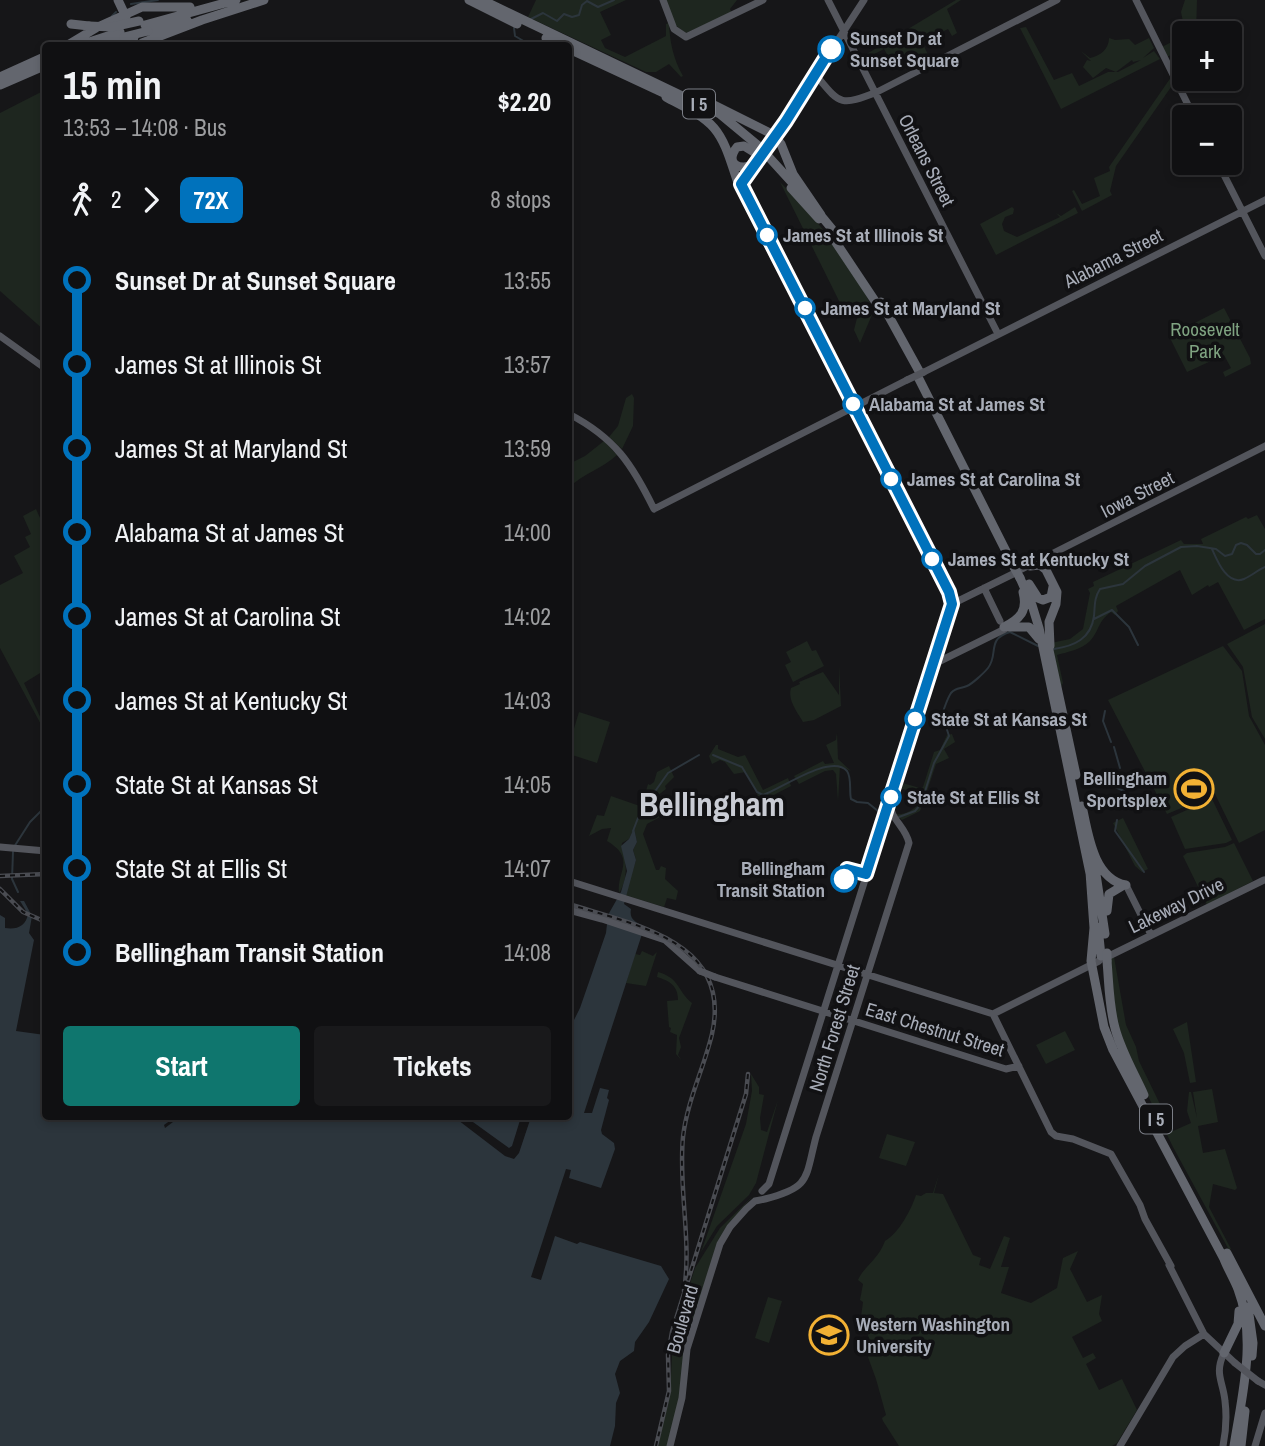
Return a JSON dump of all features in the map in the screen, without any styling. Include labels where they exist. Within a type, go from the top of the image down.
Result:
[{"type":"highway","points":[[76,14],[75,24],[135,31],[153,17],[221,0]]},
{"type":"highway","points":[[105,42],[236,0]]},
{"type":"highway","points":[[92,42],[258,0]]},
{"type":"highway","points":[[111,42],[135,31],[264,0]]},
{"type":"highway","name":"I 5","points":[[468,0],[565,42]]},
{"type":"highway","name":"I 5","points":[[482,0],[504,14]]},
{"type":"highway","points":[[120,1],[135,31]]},
{"type":"highway","points":[[72,42],[112,19],[119,11],[120,1]]},
{"type":"highway","points":[[135,31],[148,6],[190,7]]},
{"type":"highway","points":[[112,19],[135,31]]},
{"type":"highway","name":"I 5","points":[[528,26],[555,42]]},
{"type":"highway","name":"I 5","points":[[572,45],[720,114],[821,215],[879,303],[920,374],[1020,572],[1045,645],[1099,885],[1106,941],[1103,959],[1107,1020],[1130,1080],[1238,1289],[1248,1354],[1234,1446]]},
{"type":"highway","name":"I 5","points":[[572,50],[722,121],[761,155],[831,231]]},
{"type":"highway","points":[[1,81],[42,59]]},
{"type":"highway","points":[[1,81],[42,68]]},
{"type":"highway","points":[[631,71],[717,106],[774,135],[781,144],[793,174],[821,215]]},
{"type":"highway","points":[[659,91],[714,128],[741,184]]},
{"type":"highway","points":[[733,162],[743,168],[761,155],[748,147],[737,147],[732,156],[733,162],[741,184]]},
{"type":"highway","points":[[1020,572],[1043,565],[1056,589],[1057,600],[1045,645]]},
{"type":"highway","points":[[1020,572],[1036,595],[1043,600],[1049,599],[1053,594],[1052,582]]},
{"type":"highway","points":[[1004,625],[1020,617],[1025,606],[1020,572]]},
{"type":"highway","points":[[1004,625],[1026,626],[1033,630],[1045,645]]},
{"type":"highway","name":"I 5","points":[[1057,702],[1090,872],[1111,1009],[1120,1044],[1165,1137],[1234,1266],[1248,1304],[1253,1343],[1241,1446]]},
{"type":"highway","points":[[1087,825],[1101,869],[1114,881],[1126,885]]},
{"type":"highway","points":[[1106,941],[1107,898],[1112,891],[1126,885]]},
{"type":"highway","points":[[1224,1259],[1236,1292],[1240,1316],[1224,1353]]},
{"type":"highway","points":[[1234,1266],[1265,1326]]},
{"type":"main road","points":[[663,0],[678,33],[690,36],[763,0]]},
{"type":"main road","name":"Orleans Street","points":[[828,0],[995,336]]},
{"type":"main road","points":[[864,0],[741,184],[947,589],[949,602],[952,604]]},
{"type":"main road","points":[[815,74],[833,97],[850,101],[875,93],[1058,0]]},
{"type":"main road","points":[[1134,0],[1158,51],[1189,105]]},
{"type":"main road","points":[[804,90],[815,83],[824,87]]},
{"type":"main road","points":[[1224,175],[1265,256]]},
{"type":"main road","name":"Alabama Street","points":[[572,416],[593,429],[621,453],[635,471],[654,509],[1265,198]]},
{"type":"main road","points":[[0,336],[42,366]]},
{"type":"main road","name":"Iowa Street","points":[[1043,565],[1265,446]]},
{"type":"main road","points":[[761,1197],[769,1184],[880,829],[890,816],[891,795],[952,604],[1020,572]]},
{"type":"main road","points":[[932,665],[993,634],[1004,625],[984,589]]},
{"type":"main road","points":[[937,649],[940,656],[946,658]]},
{"type":"main road","name":"North Forest Street","points":[[761,1197],[789,1193],[805,1177],[909,843],[906,830],[890,816]]},
{"type":"main road","points":[[0,847],[42,851]]},
{"type":"main road","name":"Lakeway Drive","points":[[993,1014],[1262,881]]},
{"type":"main road","points":[[572,882],[993,1014],[1054,1134],[1102,1149],[1113,1156],[1204,1334],[1261,1383]]},
{"type":"main road","points":[[1126,885],[1151,935]]},
{"type":"main road","name":"East Chestnut Street","points":[[572,911],[642,931],[668,942],[696,968],[715,977],[1006,1069],[1019,1066]]},
{"type":"main road","points":[[1141,940],[1146,932],[1145,923]]},
{"type":"main road","name":"Boulevard","points":[[670,1446],[682,1398],[687,1349],[720,1244],[730,1227],[761,1197]]},
{"type":"main road","points":[[1121,1446],[1177,1354],[1204,1334]]},
{"type":"main road","points":[[1223,1446],[1227,1415],[1218,1369],[1224,1353]]},
{"type":"main road","points":[[1255,1446],[1265,1413]]},
{"type":"green space","points":[[536,0],[626,0],[600,12],[611,35],[601,40],[605,48],[625,57],[666,36],[666,24],[669,23],[673,50],[683,76],[669,64],[656,72],[646,72],[528,17]]},
{"type":"green space","points":[[666,0],[737,0],[730,9],[732,13],[686,33],[675,25]]},
{"type":"green space","points":[[956,0],[961,0],[947,9],[957,33],[952,36],[948,29],[922,42],[931,61],[912,71],[906,60],[894,66],[884,49],[861,61],[860,58]]},
{"type":"green space","points":[[1185,0],[1197,0],[1196,21],[1183,21],[1181,12]]},
{"type":"green space","points":[[1026,27],[1054,80],[1072,73],[1079,86],[1108,72],[1116,72],[1106,68],[1093,78],[1083,67],[1087,60],[1091,61],[1081,51],[1090,58],[1097,56],[1106,49],[1109,38],[1129,39],[1135,45],[1149,38],[1154,48],[1143,58],[1154,51],[1160,59],[1061,109],[1020,28]],"holes":[[[1132,60],[1141,60],[1118,72]]]},
{"type":"green space","points":[[1172,42],[1172,54],[1167,57],[1162,47]]},
{"type":"green space","points":[[1172,76],[1172,86],[1116,166],[1110,191],[1112,195],[1082,211],[1072,191],[1074,190],[1082,204],[1100,196],[1094,178],[1110,171],[1109,167]]},
{"type":"green space","points":[[42,92],[42,328],[0,291],[0,113]]},
{"type":"green space","points":[[780,182],[831,240],[874,310],[860,343],[854,330],[860,306],[845,313]]},
{"type":"green space","points":[[1012,207],[1013,214],[1005,217],[1002,224],[1004,231],[1017,237],[1060,217],[1056,213],[1061,216],[1075,207],[1078,213],[996,255],[980,224]]},
{"type":"green space","name":"Roosevelt Park","points":[[1224,308],[1251,364],[1225,377],[1223,372],[1231,368],[1224,355],[1187,372],[1169,336]]},
{"type":"green space","points":[[632,394],[633,426],[622,449],[609,437],[618,426],[626,398]]},
{"type":"green space","points":[[604,441],[617,455],[572,485],[572,462]]},
{"type":"green space","points":[[36,509],[42,522],[42,672],[24,683],[42,721],[42,726],[0,648],[0,585],[23,573],[14,556],[30,547],[25,537],[31,534],[23,516]]},
{"type":"green space","points":[[1257,515],[1265,529],[1265,619],[1244,630],[1218,582],[1192,595],[1180,570],[1116,606],[1118,611],[1115,615],[1111,612],[1106,616],[1087,644],[1057,655],[1063,683],[1061,687],[1051,643],[1070,639],[1083,629],[1090,593],[1088,589],[1094,586],[1093,582],[1181,540],[1184,544],[1203,544],[1201,539],[1246,517],[1248,519]]},
{"type":"green space","points":[[1265,624],[1265,739],[1252,717],[1243,667],[1227,644]]},
{"type":"green space","points":[[807,641],[812,651],[816,650],[824,666],[793,682],[785,665],[791,662],[786,652]]},
{"type":"green space","points":[[1223,646],[1242,671],[1249,716],[1265,745],[1265,830],[1239,843],[1215,794],[1167,814],[1108,700]]},
{"type":"green space","points":[[839,665],[841,706],[814,720],[803,722],[792,702],[791,688],[823,672],[839,695]]},
{"type":"green space","points":[[579,712],[610,722],[597,763],[572,755],[572,735]]},
{"type":"green space","points":[[837,733],[838,759],[851,771],[840,766],[838,801],[836,774],[833,770],[825,771],[799,784],[794,776],[823,761],[825,764],[834,763],[826,745],[836,740]]},
{"type":"green space","points":[[952,734],[955,742],[944,749],[949,758],[936,764],[927,791],[922,793],[925,799],[920,811],[902,820],[896,814],[909,811],[919,802],[915,793],[897,787],[899,782],[923,787],[934,752],[940,750],[947,735]]},
{"type":"green space","points":[[716,745],[718,749],[738,757],[745,755],[763,790],[788,778],[791,786],[764,800],[755,799],[758,794],[746,772],[734,774],[725,762],[720,760],[712,764],[709,756]]},
{"type":"green space","points":[[669,766],[674,777],[657,796],[655,805],[643,801],[648,784],[654,782],[657,772]]},
{"type":"green space","points":[[611,796],[657,812],[660,817],[647,824],[643,834],[656,870],[661,866],[666,868],[665,879],[678,891],[676,900],[667,898],[664,907],[625,895],[636,860],[633,850],[637,842],[634,829],[629,839],[622,843],[626,873],[619,893],[623,860],[616,848],[607,841],[611,828],[602,829],[589,836],[597,815],[604,816]]},
{"type":"green space","points":[[1212,799],[1232,840],[1185,849],[1171,817]]},
{"type":"green space","points":[[1123,818],[1148,869],[1142,872],[1135,866],[1113,823]]},
{"type":"green space","points":[[1234,843],[1253,881],[1207,905],[1183,856]]},
{"type":"green space","points":[[642,951],[653,956],[657,952],[646,986],[626,983],[635,954],[640,955]]},
{"type":"green space","points":[[1114,957],[1126,1025],[1139,1061],[1173,1131],[1191,1123],[1187,1111],[1189,1092],[1197,1118],[1193,1092],[1212,1089],[1218,1122],[1198,1126],[1203,1153],[1225,1149],[1237,1188],[1235,1190],[1213,1184],[1209,1207],[1231,1249],[1229,1250],[1173,1147],[1123,1045],[1116,1020],[1110,959]]},
{"type":"green space","points":[[658,972],[671,978],[692,1003],[679,1038],[681,1047],[678,1055],[682,1061],[676,1054],[677,1035],[670,1032],[667,1001],[678,1000],[677,991],[669,982],[657,977]]},
{"type":"green space","points":[[1187,1022],[1196,1082],[1190,1083],[1184,1053],[1173,1029]]},
{"type":"green space","points":[[1065,1031],[1075,1050],[1046,1064],[1036,1045]]},
{"type":"green space","points":[[751,1074],[759,1087],[759,1094],[764,1095],[761,1130],[767,1132],[778,1100],[756,1183],[749,1195],[717,1226],[701,1252],[746,1124],[752,1091]]},
{"type":"green space","points":[[887,1134],[915,1142],[906,1166],[879,1158]]},
{"type":"green space","points":[[939,1174],[934,1193],[943,1194],[973,1255],[981,1258],[979,1265],[990,1269],[1004,1236],[1010,1238],[1001,1267],[1009,1267],[1001,1293],[1031,1303],[1057,1288],[1063,1258],[1078,1251],[1070,1269],[1087,1302],[1102,1295],[1099,1314],[1102,1321],[1072,1337],[1083,1358],[1093,1353],[1096,1358],[1086,1364],[1099,1390],[1122,1379],[1137,1410],[1117,1443],[1112,1446],[899,1446],[882,1418],[886,1415],[868,1357],[869,1338],[861,1317],[863,1284],[858,1280],[885,1241],[900,1227],[916,1195],[933,1193]]},
{"type":"green space","points":[[753,1196],[726,1227],[716,1246],[684,1351],[680,1400],[667,1446],[658,1446],[670,1395],[673,1337],[695,1268],[720,1228]]},
{"type":"green space","points":[[768,1297],[782,1301],[769,1343],[755,1338]]},
{"type":"shaded area","points":[[634,828],[637,842],[633,850],[636,860],[624,904],[631,909],[633,920],[643,926],[640,933],[642,934],[584,1113],[592,1113],[600,1088],[609,1090],[601,1130],[602,1134],[614,1143],[615,1149],[601,1188],[569,1178],[571,1170],[566,1169],[531,1277],[541,1280],[555,1236],[661,1266],[669,1279],[649,1322],[635,1342],[634,1351],[620,1361],[615,1374],[620,1393],[610,1446],[0,1446],[0,915],[5,918],[5,928],[20,926],[28,914],[20,901],[24,901],[32,916],[29,933],[34,940],[16,1031],[42,1035],[42,1120],[171,1120],[164,1125],[165,1128],[176,1120],[458,1120],[505,1156],[514,1159],[519,1153],[530,1120],[572,1120],[572,1024],[606,933],[608,915],[621,892],[627,871],[621,846],[629,839]]},
{"type":"shaded area","points":[[470,1120],[520,1120],[509,1148]]},
{"type":"waterway","points":[[131,4],[158,0]]},
{"type":"waterway","points":[[531,19],[543,13],[557,21],[564,14],[572,17],[579,15],[582,5],[587,1],[598,7],[614,0]]},
{"type":"waterway","points":[[112,16],[116,12]]},
{"type":"waterway","points":[[514,28],[515,36],[525,42]]},
{"type":"waterway","points":[[1054,649],[1068,646],[1085,636],[1092,624],[1100,589],[1123,584],[1145,566],[1181,547],[1216,549],[1225,556],[1232,554],[1236,545],[1241,543],[1256,554],[1265,550]]},
{"type":"waterway","points":[[1212,549],[1224,571],[1233,579],[1244,579],[1265,567]]},
{"type":"waterway","points":[[1094,619],[1112,610],[1129,627],[1138,645]]},
{"type":"waterway","points":[[899,817],[915,811],[921,804],[934,763],[949,736],[942,714],[951,693],[969,685],[986,670],[991,663],[995,643],[1003,635],[1010,632],[1038,646]]},
{"type":"waterway","points":[[1105,711],[1103,721],[1111,742]]},
{"type":"waterway","points":[[1114,747],[1120,768]]},
{"type":"waterway","points":[[633,831],[638,818],[651,814],[653,808],[649,795],[668,773],[699,755]]},
{"type":"waterway","points":[[713,755],[742,767],[757,792],[763,795],[818,769],[840,767],[849,774],[851,799],[868,803],[883,815]]},
{"type":"waterway","points":[[1114,784],[1120,779]]},
{"type":"waterway","points":[[1115,787],[1124,791],[1128,799]]},
{"type":"waterway","points":[[14,847],[30,822],[42,810]]},
{"type":"waterway","points":[[1117,820],[1115,831],[1144,872]]},
{"type":"waterway","points":[[13,852],[12,879],[18,892]]},
{"type":"railway","points":[[0,876],[42,874]]},
{"type":"railway","points":[[0,889],[23,912],[42,920]]},
{"type":"railway","points":[[572,905],[648,930],[672,942],[693,957],[708,977],[715,1002],[712,1034],[688,1110],[683,1137],[682,1175],[687,1252],[684,1291]]},
{"type":"railway","points":[[656,1446],[669,1391],[668,1355],[672,1332],[746,1094],[748,1074]]},
{"type":"bus line","name":"72X","points":[[831,49],[786,121],[741,184],[952,598],[866,874],[847,869],[844,879]]},
{"type":"place","name":"Sunset Dr at Sunset Square","points":[[831,49]]},
{"type":"place","name":"James St at Illinois St","points":[[767,235]]},
{"type":"place","name":"James St at Maryland St","points":[[805,308]]},
{"type":"place","name":"Alabama St at James St","points":[[853,404]]},
{"type":"place","name":"James St at Carolina St","points":[[891,479]]},
{"type":"place","name":"James St at Kentucky St","points":[[932,559]]},
{"type":"place","name":"State St at Kansas St","points":[[915,719]]},
{"type":"place","name":"Bellingham Sportsplex","points":[[1194,789]]},
{"type":"place","name":"State St at Ellis St","points":[[891,797]]},
{"type":"place","name":"Bellingham Transit Station","points":[[844,879]]},
{"type":"place","name":"Western Washington University","points":[[829,1335]]},
{"type":"district","name":"Bellingham","points":[[712,804]]}]
